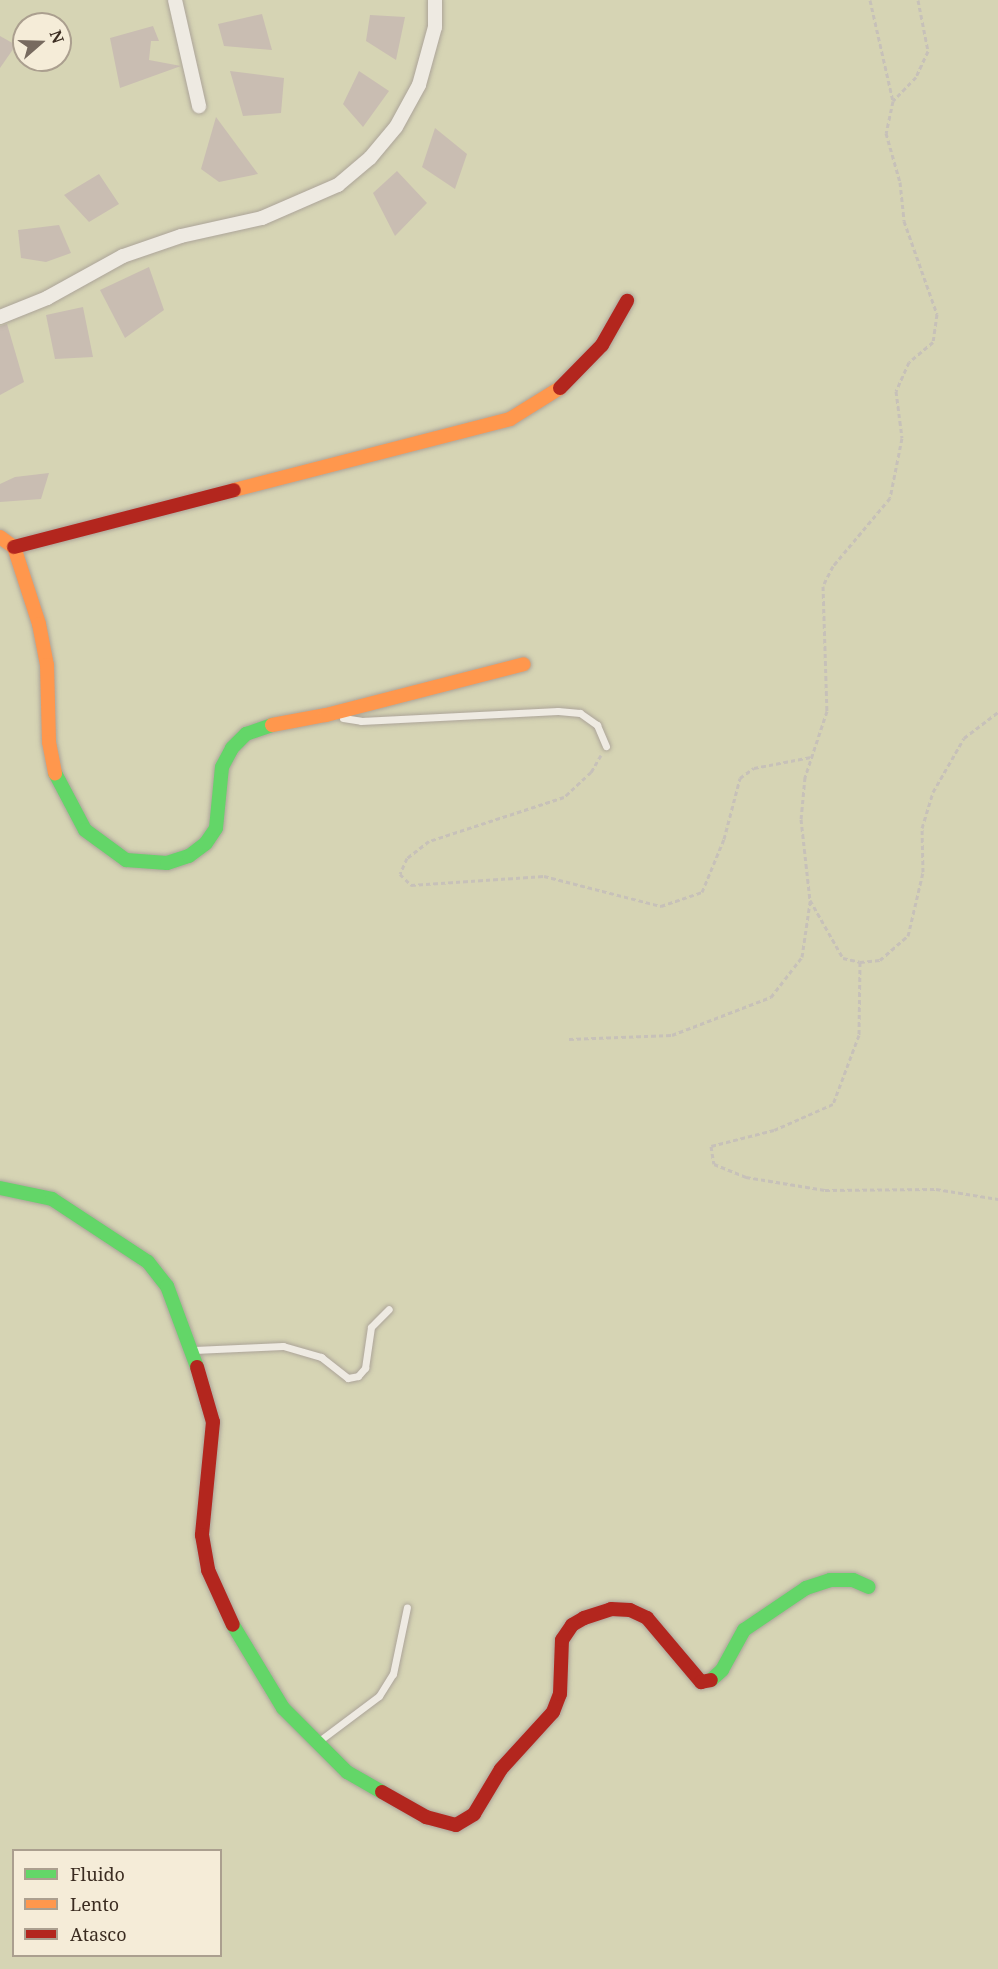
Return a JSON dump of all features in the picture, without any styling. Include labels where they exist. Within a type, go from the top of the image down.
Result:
[{"type":"street","points":[[175,0],[199,106]]},
{"type":"street","points":[[0,317],[47,298],[123,256],[180,236],[262,218],[338,185],[370,158],[396,127],[419,85],[435,27],[435,0]]},
{"type":"street","points":[[14,547],[510,419],[548,398],[578,373],[602,345],[627,301]]},
{"type":"street","points":[[0,537],[14,547],[47,665],[49,742],[57,782],[84,830],[126,860],[150,865],[189,856],[206,843],[216,828],[222,767],[232,748],[246,734],[264,726],[326,715],[524,664]]},
{"type":"street","points":[[0,1188],[52,1199],[148,1262],[167,1287],[192,1351],[213,1422],[202,1535],[208,1570],[242,1646],[283,1708],[347,1772],[426,1818],[456,1825],[474,1814],[501,1769],[553,1712],[560,1694],[562,1640],[572,1625],[584,1618],[611,1609],[630,1610],[647,1618],[701,1682],[712,1680],[722,1670],[744,1630],[806,1588],[830,1580],[853,1580],[869,1587]]},
{"type":"lane","points":[[326,715],[361,720],[580,713],[597,725],[606,746]]},
{"type":"lane","points":[[192,1351],[283,1347],[321,1357],[348,1378],[358,1376],[365,1368],[371,1327],[389,1309]]},
{"type":"lane","points":[[317,1742],[380,1696],[393,1674],[407,1607]]},
{"type":"path","points":[[569,1039],[672,1035],[771,997],[802,957],[810,900],[801,819],[812,757],[827,711],[823,586],[833,566],[890,498],[902,438],[896,391],[909,362],[933,342],[937,314],[904,221],[900,182],[886,133],[893,101],[870,0]]},
{"type":"path","points":[[893,101],[916,77],[928,51],[918,0]]},
{"type":"path","points":[[810,900],[843,958],[860,962],[880,960],[908,936],[923,872],[922,828],[933,792],[964,738],[998,712]]},
{"type":"path","points":[[606,746],[591,772],[564,796],[429,841],[407,858],[400,874],[411,885],[544,876],[661,906],[702,892],[724,839],[740,778],[754,768],[812,757]]},
{"type":"path","points":[[860,962],[859,1035],[833,1104],[774,1130],[711,1146],[714,1164],[746,1178],[825,1190],[936,1188],[998,1199]]},
{"type":"shaded area","points":[[0,0],[998,0],[998,1969],[0,1969]]},
{"type":"building","points":[[262,14],[272,50],[224,46],[218,24]]},
{"type":"building","points":[[370,15],[405,17],[396,60],[366,41]]},
{"type":"building","points":[[153,26],[159,41],[151,41],[149,60],[181,66],[120,88],[110,38]]},
{"type":"building","points":[[0,36],[12,43],[12,51],[0,68]]},
{"type":"building","points":[[230,71],[284,78],[281,113],[243,116]]},
{"type":"building","points":[[359,71],[389,91],[363,127],[343,104]]},
{"type":"building","points":[[216,117],[258,174],[219,182],[201,169]]},
{"type":"building","points":[[435,128],[467,154],[455,189],[422,167]]},
{"type":"building","points":[[397,171],[427,203],[395,236],[373,193]]},
{"type":"building","points":[[99,174],[119,204],[89,222],[64,195]]},
{"type":"building","points":[[59,225],[71,253],[46,262],[21,258],[18,230]]},
{"type":"building","points":[[149,267],[164,310],[125,338],[100,290]]},
{"type":"building","points":[[83,307],[93,357],[55,359],[46,315]]},
{"type":"building","points":[[7,324],[24,382],[0,395],[0,326]]},
{"type":"building","points":[[49,473],[41,499],[0,502],[0,484],[15,477]]},
{"type":"traffic: fast","points":[[55,773],[85,830],[126,860],[167,863],[189,856],[206,843],[216,828],[222,767],[232,748],[246,734],[272,725]]},
{"type":"traffic: fast","points":[[0,1188],[52,1199],[148,1262],[167,1286],[197,1367]]},
{"type":"traffic: fast","points":[[711,1680],[722,1670],[744,1630],[806,1588],[830,1580],[853,1580],[869,1587]]},
{"type":"traffic: fast","points":[[233,1625],[283,1708],[347,1772],[382,1792]]},
{"type":"traffic: slow","points":[[234,490],[510,419],[560,388]]},
{"type":"traffic: slow","points":[[0,537],[14,547],[39,624],[47,665],[49,742],[55,773]]},
{"type":"traffic: slow","points":[[272,725],[326,715],[524,664]]},
{"type":"traffic: jam","points":[[560,388],[602,345],[627,301]]},
{"type":"traffic: jam","points":[[14,547],[234,490]]},
{"type":"traffic: jam","points":[[197,1367],[213,1422],[202,1535],[208,1570],[233,1625]]},
{"type":"traffic: jam","points":[[382,1792],[426,1817],[456,1825],[474,1814],[501,1769],[553,1712],[560,1694],[562,1640],[572,1625],[584,1618],[611,1609],[630,1610],[647,1618],[701,1682],[711,1680]]}]
